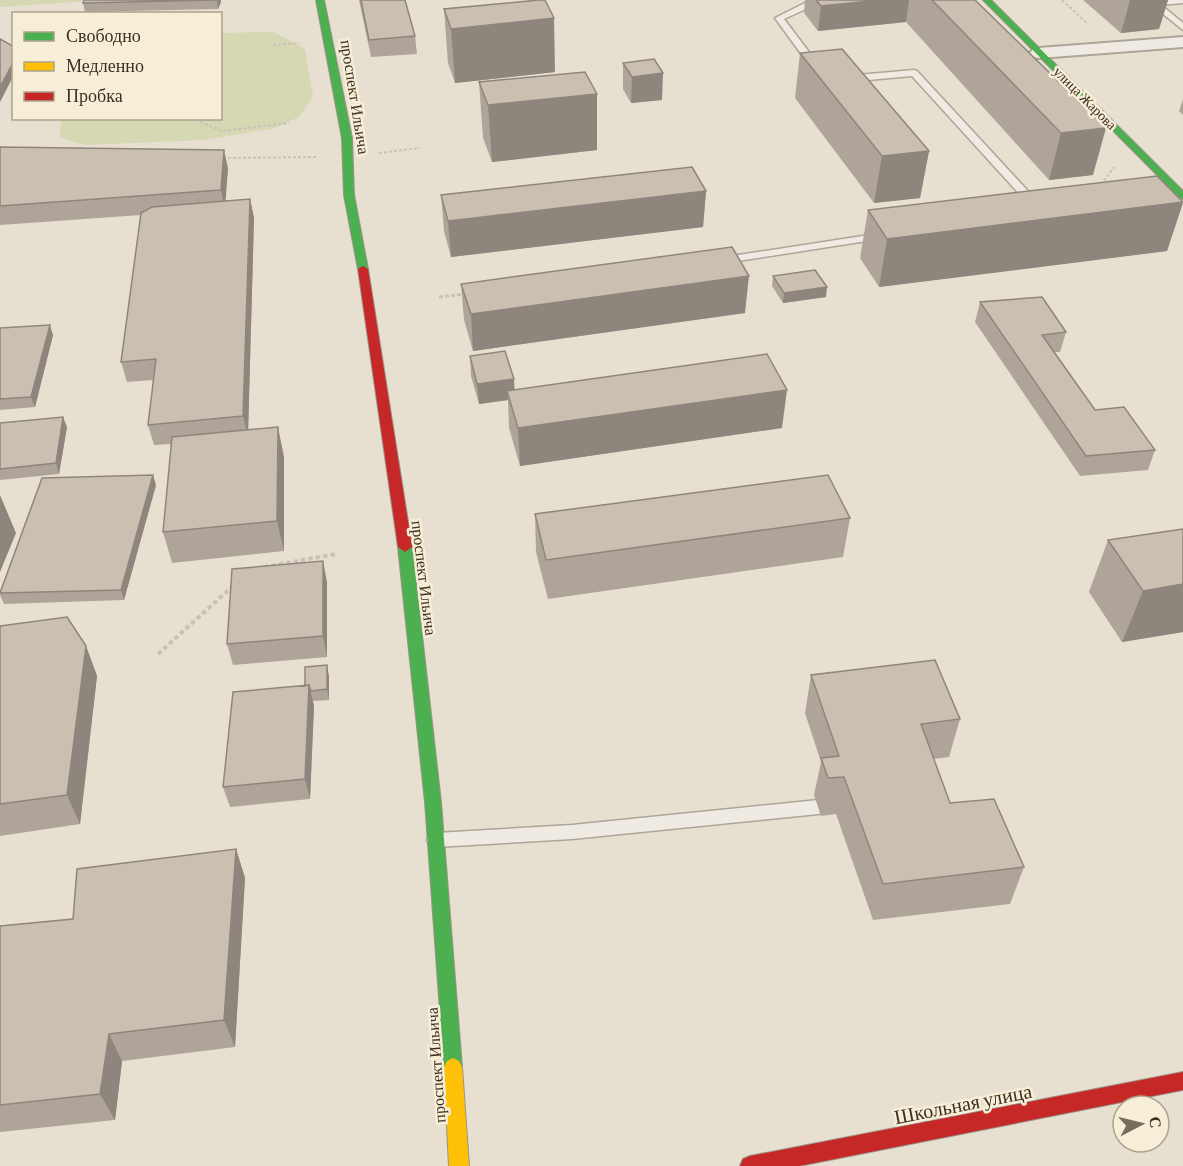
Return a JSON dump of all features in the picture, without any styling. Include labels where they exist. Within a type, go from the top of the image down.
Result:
[{"type":"street","name":"проспект Ильича","points":[[320,0],[347,138],[349,195],[357,232],[409,584],[436,840],[459,1166]]},
{"type":"street","name":"улица Жарова","points":[[987,0],[1176,194]]},
{"type":"street","points":[[1039,53],[1183,42]]},
{"type":"street","name":"Школьная улица","points":[[750,1166],[825,1159],[1183,1081]]},
{"type":"lane","points":[[1151,1],[1183,0]]},
{"type":"lane","points":[[1151,1],[1183,27]]},
{"type":"lane","points":[[830,4],[808,6],[779,18],[831,80],[914,73],[1042,212],[1030,214]]},
{"type":"lane","points":[[712,261],[889,235]]},
{"type":"lane","points":[[436,840],[572,832],[818,807]]},
{"type":"path","points":[[196,120],[222,131],[289,123]]},
{"type":"path","points":[[219,158],[302,158]]},
{"type":"path","points":[[1099,187],[1119,159]]},
{"type":"path","points":[[439,297],[475,293]]},
{"type":"path","points":[[263,567],[336,554]]},
{"type":"path","points":[[158,654],[235,584]]},
{"type":"green space","points":[[0,0],[106,0],[0,7]]},
{"type":"green space","points":[[274,32],[305,49],[313,96],[299,117],[275,128],[205,140],[86,145],[60,138],[61,120],[222,120],[222,33]]},
{"type":"building","points":[[84,0],[217,0],[83,3]]},
{"type":"building","points":[[361,0],[405,0],[415,36],[369,40]]},
{"type":"building","points":[[545,0],[554,18],[451,29],[444,9]]},
{"type":"building","points":[[816,0],[881,0],[821,6]]},
{"type":"building","points":[[932,0],[975,0],[1106,128],[1061,133]]},
{"type":"building","points":[[0,39],[12,46],[12,65],[0,87]]},
{"type":"building","points":[[842,49],[929,151],[882,156],[800,53]]},
{"type":"building","points":[[654,59],[663,73],[632,77],[623,63]]},
{"type":"building","points":[[585,72],[597,94],[488,105],[479,82]]},
{"type":"building","points":[[0,147],[224,150],[221,190],[0,206]]},
{"type":"building","points":[[692,167],[706,191],[448,221],[441,195]]},
{"type":"building","points":[[1157,176],[1183,202],[887,239],[868,210]]},
{"type":"building","points":[[250,199],[243,416],[148,425],[156,359],[121,362],[141,213],[152,207]]},
{"type":"building","points":[[732,247],[749,276],[471,314],[461,284]]},
{"type":"building","points":[[815,270],[827,287],[784,293],[773,276]]},
{"type":"building","points":[[1042,297],[1066,332],[1042,335],[1095,410],[1124,407],[1155,450],[1086,456],[980,302]]},
{"type":"building","points":[[50,325],[31,397],[0,399],[0,328]]},
{"type":"building","points":[[505,351],[514,379],[477,384],[470,356]]},
{"type":"building","points":[[767,354],[787,390],[518,428],[507,391]]},
{"type":"building","points":[[63,417],[56,463],[0,469],[0,423]]},
{"type":"building","points":[[278,427],[277,521],[163,532],[172,437]]},
{"type":"building","points":[[153,475],[121,590],[0,593],[42,478]]},
{"type":"building","points":[[828,475],[850,518],[546,560],[535,514]]},
{"type":"building","points":[[1183,529],[1183,584],[1143,591],[1108,540]]},
{"type":"building","points":[[323,561],[323,636],[227,644],[232,569]]},
{"type":"building","points":[[67,617],[86,646],[67,795],[0,804],[0,626]]},
{"type":"building","points":[[935,660],[960,719],[921,724],[950,803],[994,799],[1024,867],[883,884],[844,777],[828,778],[821,758],[839,756],[811,675]]},
{"type":"building","points":[[327,665],[327,689],[311,691],[309,685],[305,686],[305,667]]},
{"type":"building","points":[[309,685],[305,779],[223,787],[233,692]]},
{"type":"building","points":[[236,849],[224,1020],[109,1034],[100,1094],[0,1105],[0,926],[73,919],[77,869]]},
{"type":"traffic: fast","points":[[320,0],[347,138],[349,195],[363,269]]},
{"type":"traffic: fast","points":[[987,0],[1183,196]]},
{"type":"traffic: fast","points":[[405,547],[433,802],[453,1067]]},
{"type":"traffic: slow","points":[[453,1067],[459,1166]]},
{"type":"traffic: jam","points":[[363,269],[405,547]]},
{"type":"traffic: jam","points":[[750,1166],[1183,1081]]}]
